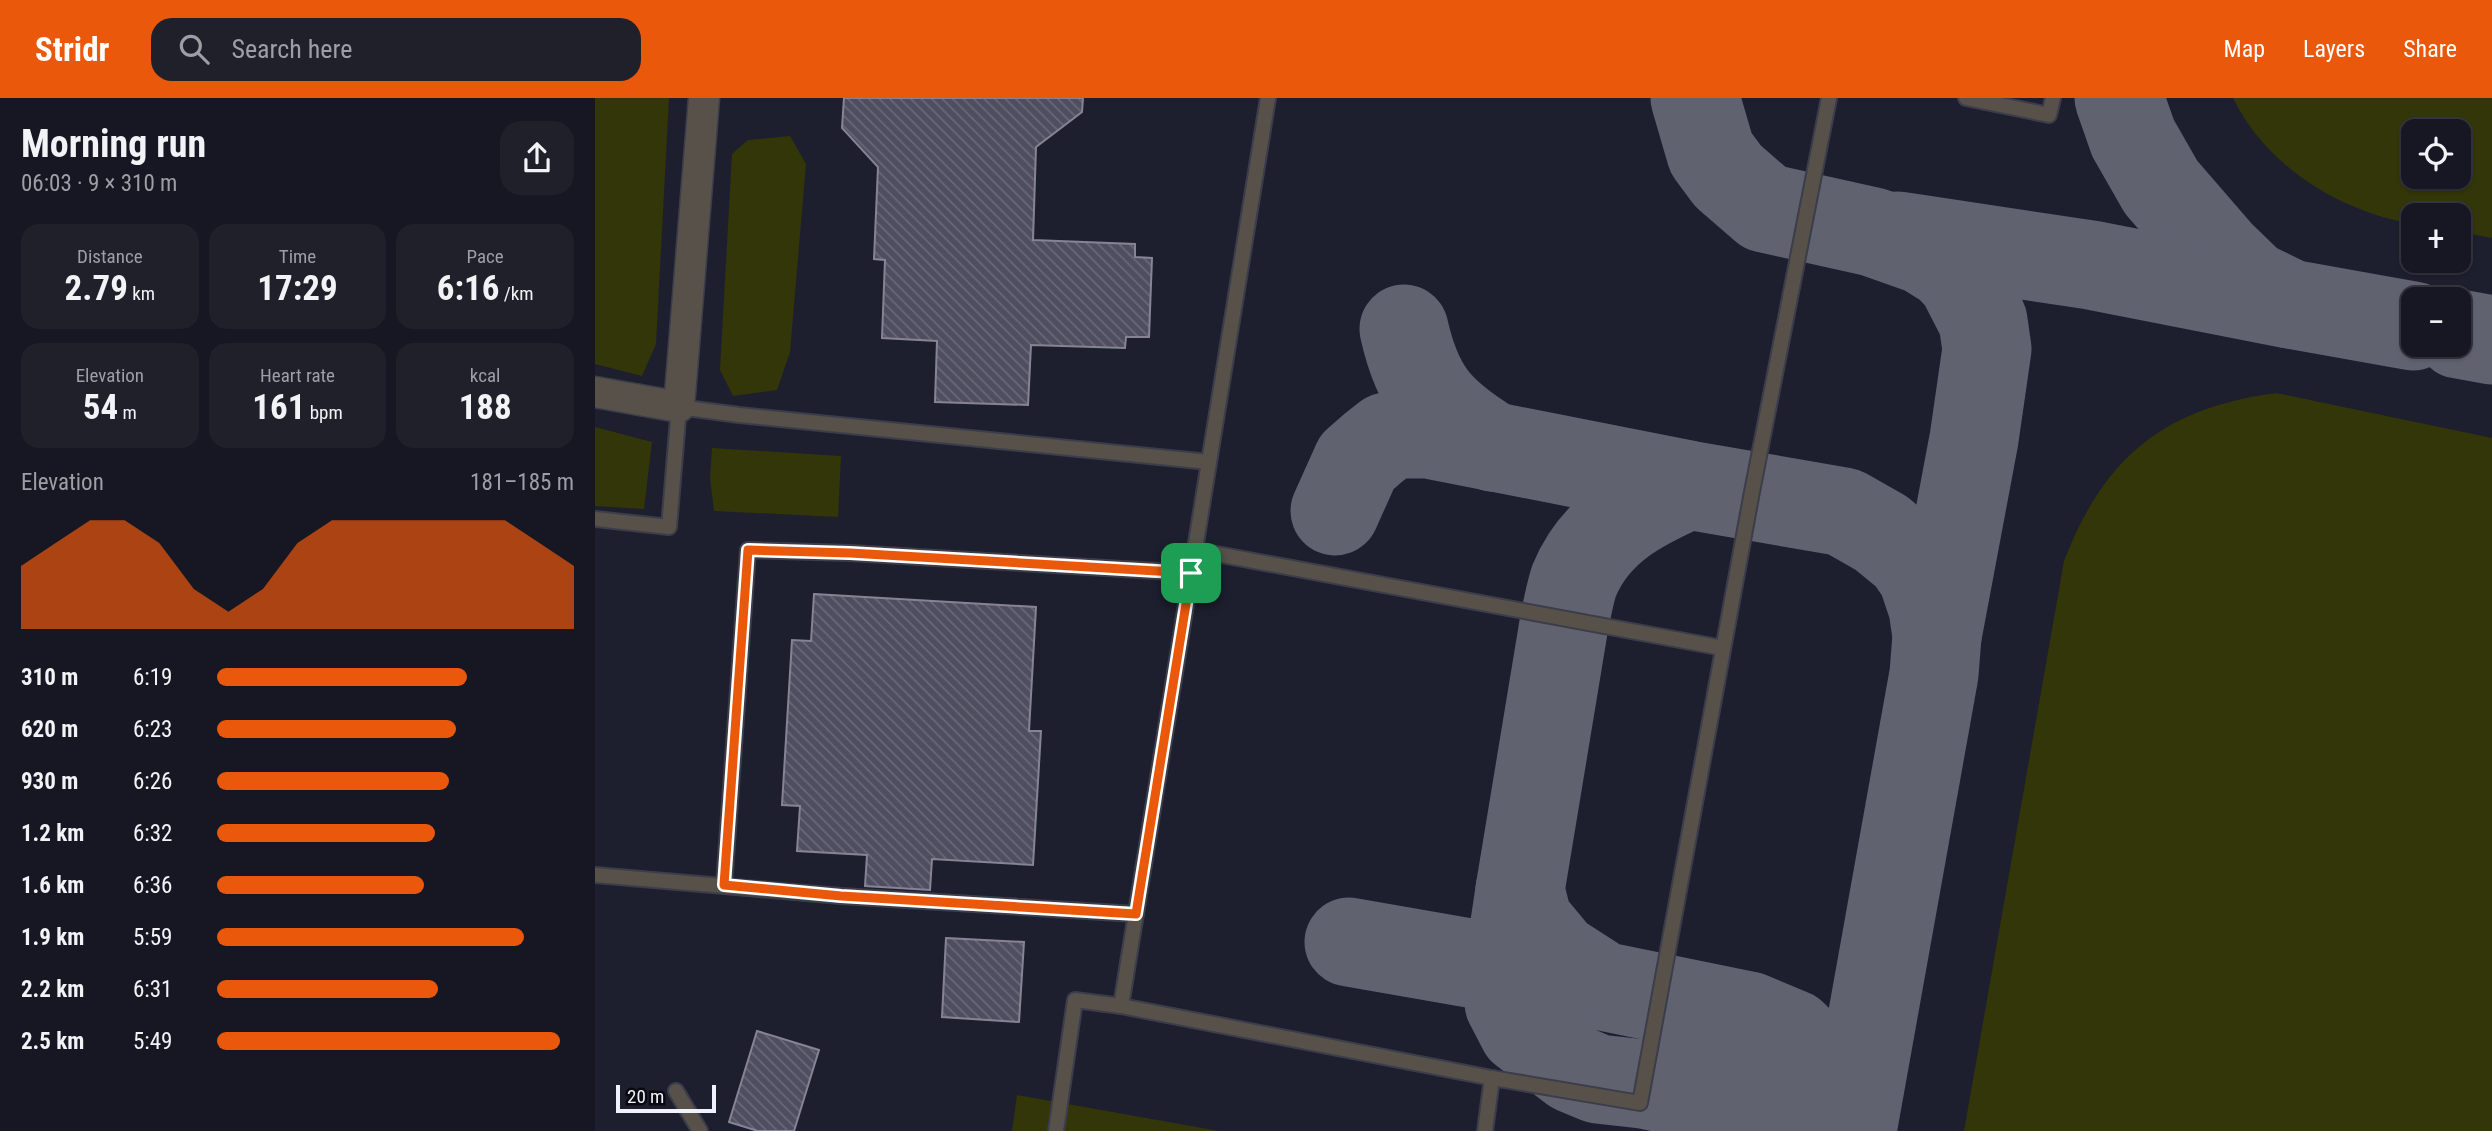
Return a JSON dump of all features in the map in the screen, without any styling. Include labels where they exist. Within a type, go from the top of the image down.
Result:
[{"type":"street","points":[[595,392],[679,407],[703,98]]},
{"type":"lane","points":[[1121,1006],[1268,98]]},
{"type":"lane","points":[[1056,1131],[1075,1000],[1121,1006],[1492,1078],[1640,1103],[1723,648],[1829,98]]},
{"type":"lane","points":[[1966,98],[2049,115],[2053,98]]},
{"type":"lane","points":[[595,519],[669,527],[679,407],[1209,462]]},
{"type":"lane","points":[[724,885],[748,550],[1191,573]]},
{"type":"lane","points":[[1195,550],[1723,648]]},
{"type":"lane","points":[[595,875],[841,896],[1136,914]]},
{"type":"lane","points":[[1485,1131],[1492,1078]]},
{"type":"lane","points":[[676,1091],[700,1131]]},
{"type":"green space","points":[[595,98],[669,98],[656,344],[642,376],[595,364]]},
{"type":"green space","points":[[2233,98],[2492,98],[2492,238],[2471,234],[2471,203],[2401,203],[2401,221],[2385,218],[2332,197],[2285,165],[2247,123]]},
{"type":"green space","points":[[790,136],[806,164],[790,352],[777,390],[733,396],[720,370],[732,154],[748,140]]},
{"type":"green space","points":[[2276,393],[2492,438],[2492,1131],[1964,1131],[2064,561],[2098,493],[2119,466],[2143,444],[2170,425],[2201,411],[2236,400]]},
{"type":"green space","points":[[595,427],[652,442],[644,509],[595,506]]},
{"type":"green space","points":[[712,448],[841,456],[838,517],[714,511],[710,478]]},
{"type":"green space","points":[[1017,1095],[1219,1131],[1012,1131]]},
{"type":"building","points":[[844,98],[1083,98],[1082,112],[1036,147],[1033,240],[1135,244],[1135,257],[1152,258],[1149,337],[1126,337],[1125,348],[1031,345],[1028,405],[935,402],[937,341],[882,338],[885,260],[874,259],[878,167],[842,128]]},
{"type":"building","points":[[814,594],[1036,607],[1029,731],[1041,731],[1033,865],[932,859],[930,890],[865,886],[867,855],[797,851],[800,806],[782,805],[792,640],[811,641]]},
{"type":"building","points":[[946,938],[1024,942],[1019,1022],[942,1017]]},
{"type":"building","points":[[757,1031],[819,1050],[794,1131],[758,1131],[729,1122]]},
{"type":"taxiway","points":[[1695,98],[1711,153],[1728,176],[1765,208],[1873,232],[1924,250],[1948,265],[1962,280],[1983,321],[1987,349],[1974,439],[1937,636]]},
{"type":"taxiway","points":[[2119,98],[2133,138],[2161,187],[2219,254],[2251,285],[2290,304],[2401,324]]},
{"type":"taxiway","points":[[1898,236],[2091,265],[2290,304]]},
{"type":"taxiway","points":[[1404,329],[1416,369],[1434,399],[1459,424],[1493,447]]},
{"type":"taxiway","points":[[2471,336],[2492,340]]},
{"type":"taxiway","points":[[1335,511],[1357,462],[1373,448],[1387,437],[1429,434],[1688,485],[1844,512],[1881,533],[1909,556],[1922,575],[1933,608],[1937,636],[1934,674],[1852,1131]]},
{"type":"taxiway","points":[[1688,485],[1636,511],[1606,534],[1583,563],[1574,581],[1565,618],[1520,890],[1528,922],[1557,957],[1602,986],[1749,1016],[1792,1034],[1825,1067],[1839,1088],[1848,1114],[1850,1131]]},
{"type":"taxiway","points":[[1520,890],[1508,970],[1509,1003],[1523,1030],[1574,1069],[1598,1079],[1643,1084],[1737,1103],[1777,1117],[1794,1131]]},
{"type":"taxiway","points":[[1349,942],[1567,980]]},
{"type":"route","points":[[748,550],[850,553],[1191,573],[1136,914],[841,896],[724,885],[748,550]]}]
